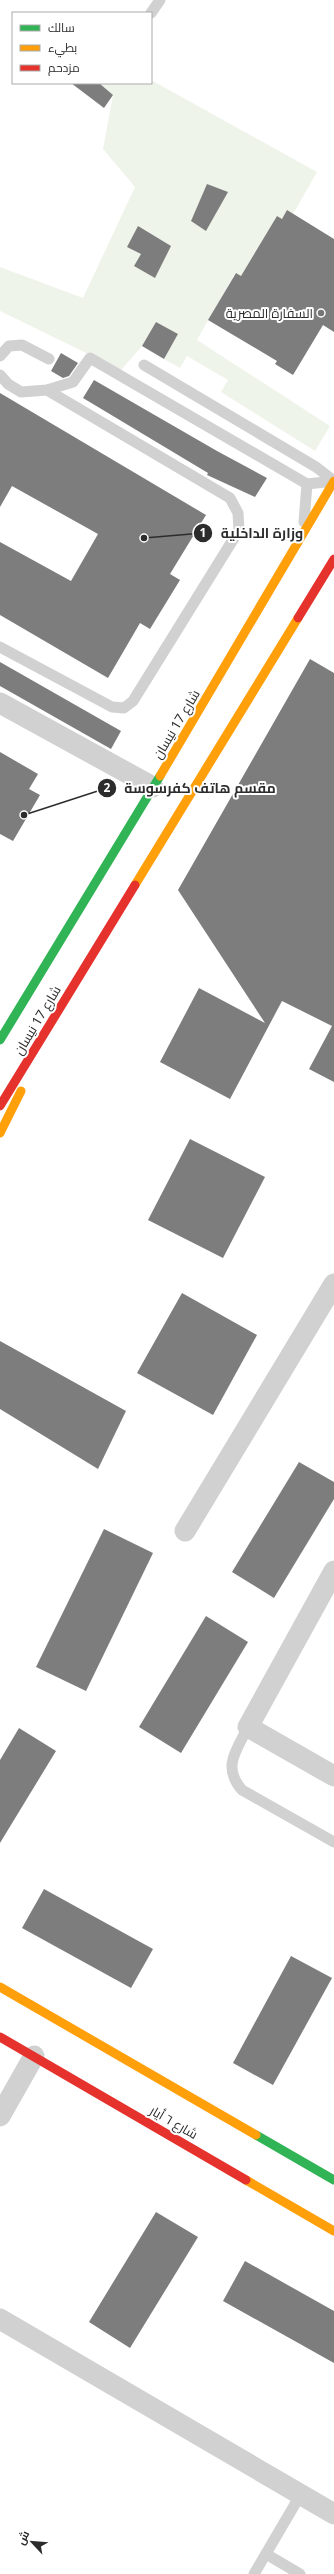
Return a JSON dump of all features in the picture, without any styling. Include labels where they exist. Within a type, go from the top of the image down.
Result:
[{"type":"main road","name":"شارع 17 نيسان","points":[[0,1040],[154,787],[334,481]]},
{"type":"main road","name":"شارع 17 نيسان","points":[[0,1106],[334,559]]},
{"type":"main road","points":[[0,1020],[24,999]]},
{"type":"main road","points":[[0,1132],[54,1017]]},
{"type":"main road","points":[[0,1987],[334,2180]]},
{"type":"main road","name":"شارع ٦ أيار","points":[[0,2037],[334,2231]]},
{"type":"street","points":[[0,703],[154,787]]},
{"type":"street","points":[[185,1531],[334,1284]]},
{"type":"street","points":[[334,1571],[328,1596],[248,1727],[334,1776]]},
{"type":"street","points":[[0,2116],[34,2056]]},
{"type":"street","points":[[0,2319],[334,2514]]},
{"type":"lane","points":[[152,12],[160,0]]},
{"type":"lane","points":[[0,356],[9,346],[22,345],[49,359]]},
{"type":"lane","points":[[0,375],[8,384],[21,392],[47,390],[73,382],[90,358],[307,484],[334,481]]},
{"type":"lane","points":[[144,366],[316,467],[334,481]]},
{"type":"lane","points":[[0,647],[112,707],[124,708],[133,701],[238,530],[238,512],[230,498],[47,390]]},
{"type":"lane","points":[[304,533],[307,484]]},
{"type":"lane","points":[[248,1727],[233,1757],[231,1770],[234,1780],[242,1790],[334,1842]]},
{"type":"lane","points":[[254,2574],[301,2494]]},
{"type":"lane","points":[[266,2554],[300,2574]]},
{"type":"shaded area","points":[[152,81],[317,172],[293,214],[282,219],[277,216],[241,276],[235,273],[197,340],[330,426],[315,451],[221,392],[228,380],[187,356],[180,368],[164,359],[178,334],[156,322],[142,346],[121,370],[0,311],[0,267],[83,298],[135,187],[103,149],[113,95],[100,84],[152,84]]},
{"type":"building","points":[[72,84],[100,84],[113,95],[104,108]]},
{"type":"building","points":[[207,184],[228,192],[206,231],[191,221]]},
{"type":"building","points":[[287,210],[334,239],[334,332],[323,325],[293,375],[275,364],[277,361],[208,320],[236,273],[241,276],[277,216],[282,219]]},
{"type":"building","points":[[138,226],[171,246],[155,278],[134,266],[141,254],[127,247]]},
{"type":"building","points":[[156,322],[178,334],[164,359],[142,346]]},
{"type":"building","points":[[61,353],[78,363],[69,376],[63,378],[51,371]]},
{"type":"building","points":[[94,380],[267,478],[255,497],[207,475],[208,473],[83,398]]},
{"type":"building","points":[[0,393],[206,515],[170,574],[180,580],[150,629],[140,623],[108,678],[0,615],[0,542],[71,581],[98,534],[12,486],[0,507]]},
{"type":"building","points":[[310,659],[334,673],[334,1082],[309,1069],[332,1026],[282,1001],[230,1099],[160,1062],[199,988],[265,1023],[178,890]]},
{"type":"building","points":[[0,662],[121,731],[111,749],[0,686]]},
{"type":"building","points":[[0,752],[38,774],[29,789],[40,795],[13,841],[0,834]]},
{"type":"building","points":[[190,1139],[265,1177],[223,1258],[148,1220]]},
{"type":"building","points":[[182,1293],[257,1335],[213,1415],[137,1373]]},
{"type":"building","points":[[0,1341],[126,1411],[98,1469],[0,1409]]},
{"type":"building","points":[[299,1462],[334,1482],[334,1499],[274,1598],[232,1572]]},
{"type":"building","points":[[104,1529],[153,1553],[86,1691],[36,1667]]},
{"type":"building","points":[[206,1616],[248,1642],[181,1753],[139,1727]]},
{"type":"building","points":[[19,1728],[56,1751],[0,1843],[0,1760]]},
{"type":"building","points":[[44,1889],[153,1949],[131,1988],[22,1928]]},
{"type":"building","points":[[291,1956],[332,1978],[273,2085],[233,2063]]},
{"type":"building","points":[[156,2212],[198,2237],[130,2348],[89,2322]]},
{"type":"building","points":[[245,2261],[334,2311],[334,2363],[223,2301]]},
{"type":"traffic: fast","points":[[0,1040],[160,776]]},
{"type":"traffic: fast","points":[[256,2135],[334,2180]]},
{"type":"traffic: slow","points":[[160,776],[334,481]]},
{"type":"traffic: slow","points":[[135,885],[298,618]]},
{"type":"traffic: slow","points":[[0,1133],[21,1091]]},
{"type":"traffic: slow","points":[[0,1987],[256,2135]]},
{"type":"traffic: slow","points":[[246,2180],[334,2231]]},
{"type":"traffic: jam","points":[[298,618],[334,559]]},
{"type":"traffic: jam","points":[[0,1106],[135,885]]},
{"type":"traffic: jam","points":[[0,2037],[246,2180]]},
{"type":"place","name":"السفارة المصرية","points":[[321,313]]},
{"type":"place","name":"وزارة الداخلية","points":[[144,538]]},
{"type":"place","name":"مقسم هاتف كفرسوسة","points":[[24,815]]}]
